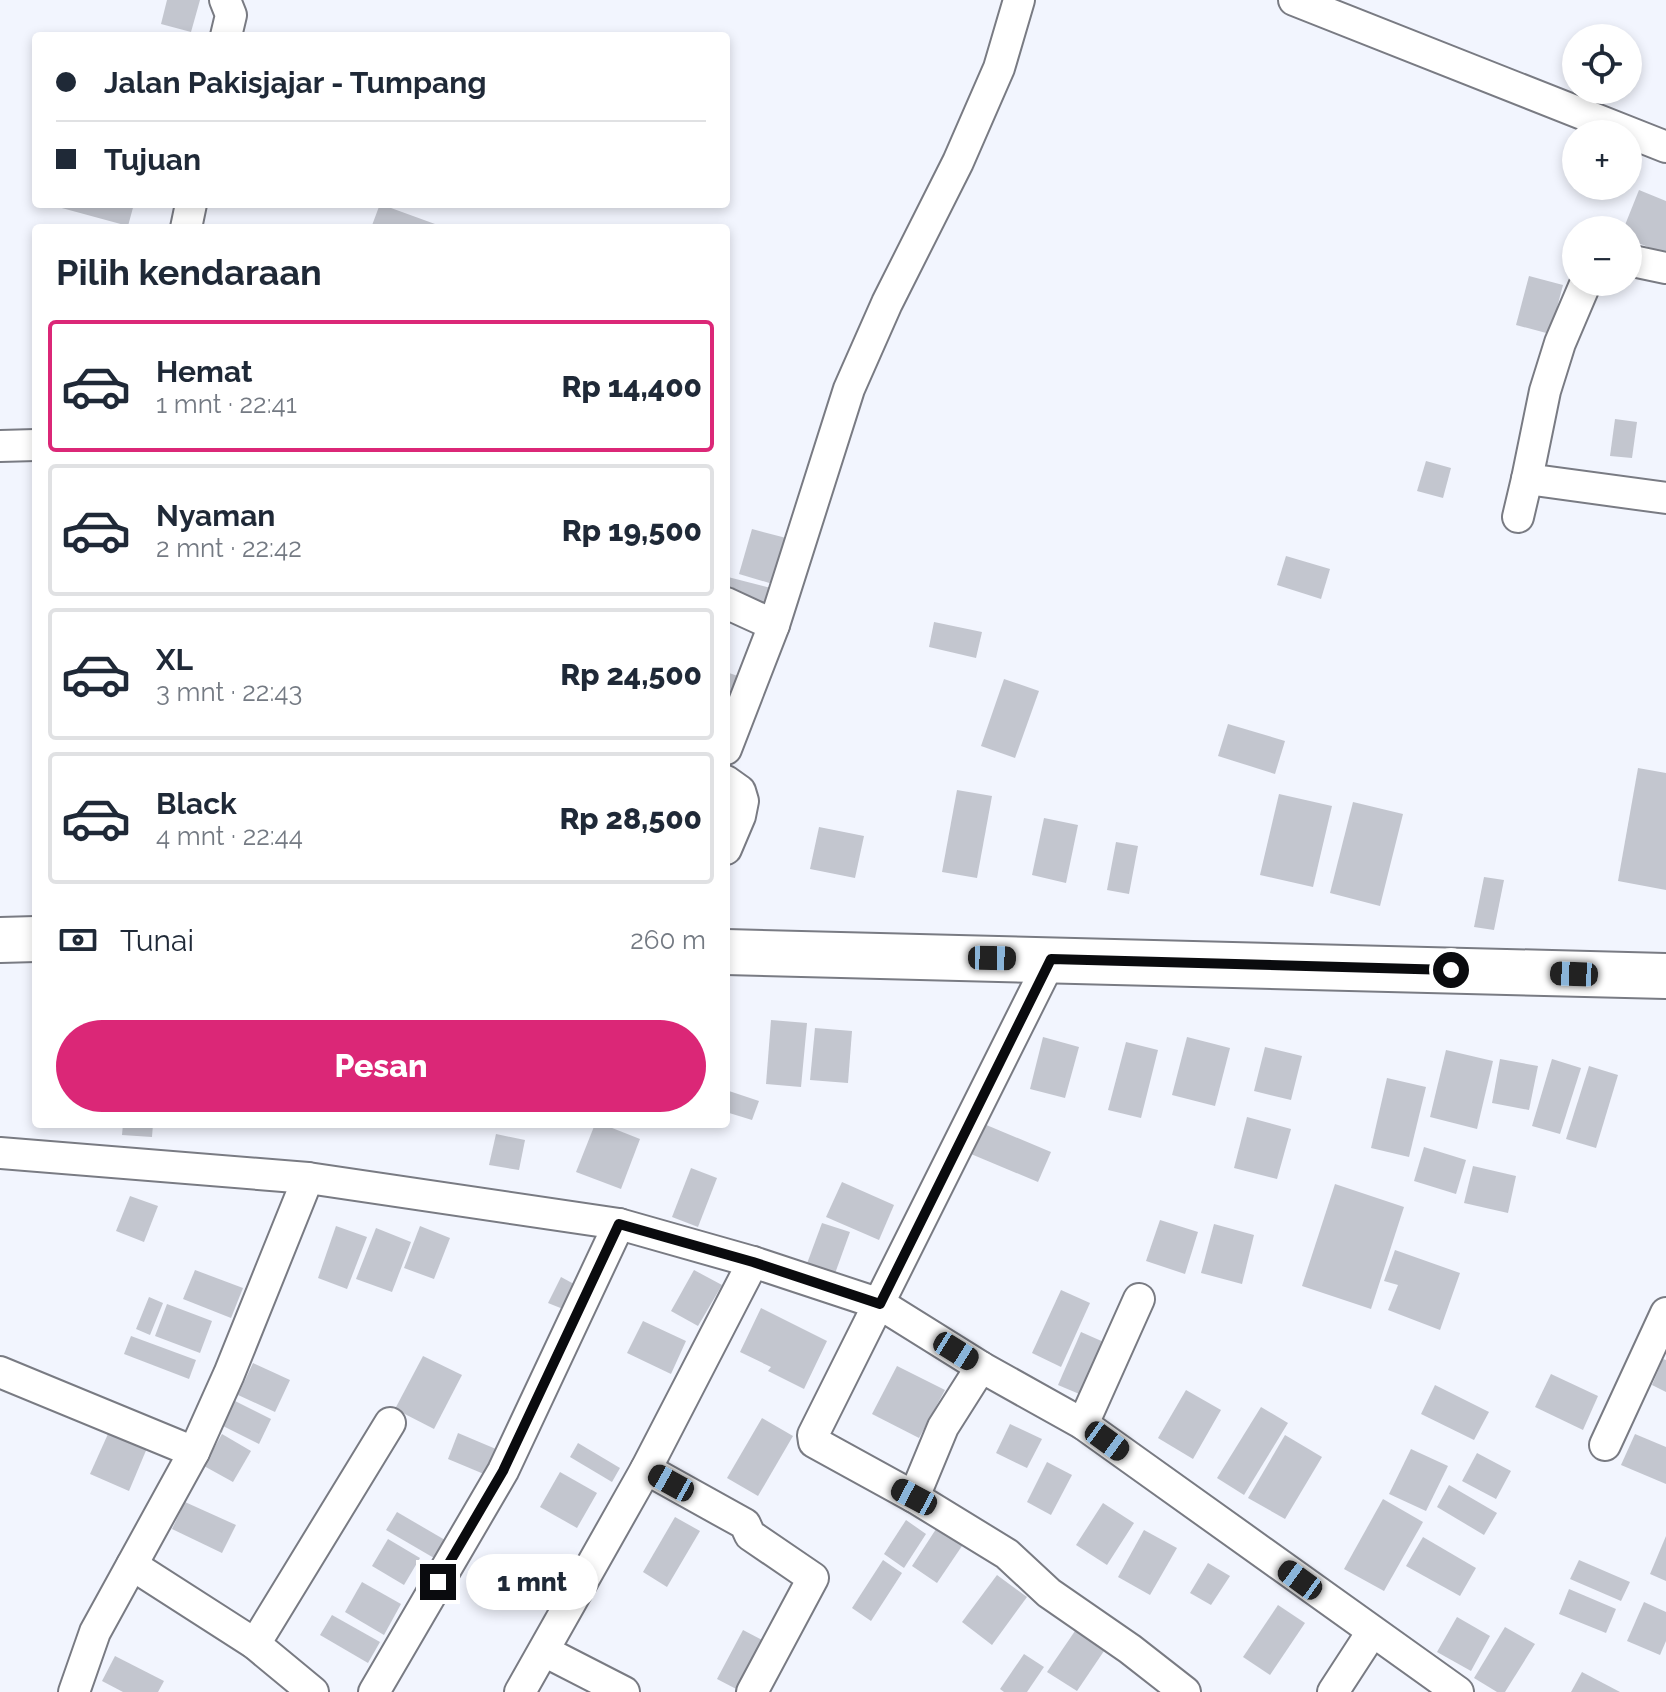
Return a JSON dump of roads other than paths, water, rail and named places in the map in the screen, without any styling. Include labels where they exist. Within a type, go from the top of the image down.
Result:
[{"type":"main road","points":[[0,940],[32,939]]},
{"type":"main road","points":[[730,952],[1666,976]]},
{"type":"street","points":[[225,0],[231,15],[227,32]]},
{"type":"street","points":[[730,739],[774,625],[849,389],[887,303],[958,162],[999,68],[1019,0]]},
{"type":"street","points":[[1294,0],[1666,147]]},
{"type":"street","points":[[1642,263],[1666,268]]},
{"type":"street","points":[[1518,517],[1545,391],[1560,343],[1580,296]]},
{"type":"street","points":[[0,446],[32,445]]},
{"type":"street","points":[[1527,479],[1666,498]]},
{"type":"street","points":[[730,605],[774,625]]},
{"type":"street","points":[[730,784],[740,791],[743,801],[730,838]]},
{"type":"street","points":[[1051,959],[812,1439],[1007,1554],[1049,1593],[1185,1692]]},
{"type":"street","points":[[0,1153],[308,1178],[619,1224],[753,1262],[880,1304],[981,1367],[1083,1424],[1458,1692]]},
{"type":"street","points":[[74,1692],[95,1632],[194,1452],[308,1178]]},
{"type":"street","points":[[374,1692],[503,1471],[619,1224]]},
{"type":"street","points":[[520,1692],[646,1469],[753,1262]]},
{"type":"street","points":[[1083,1424],[1139,1299]]},
{"type":"street","points":[[1605,1445],[1666,1313]]},
{"type":"street","points":[[914,1497],[943,1427],[981,1367]]},
{"type":"street","points":[[0,1372],[194,1452]]},
{"type":"street","points":[[255,1644],[390,1423]]},
{"type":"street","points":[[646,1469],[745,1524],[750,1535],[813,1578],[752,1692]]},
{"type":"street","points":[[132,1565],[255,1644],[313,1692]]},
{"type":"street","points":[[1333,1692],[1372,1632]]},
{"type":"street","points":[[544,1651],[624,1692]]}]
